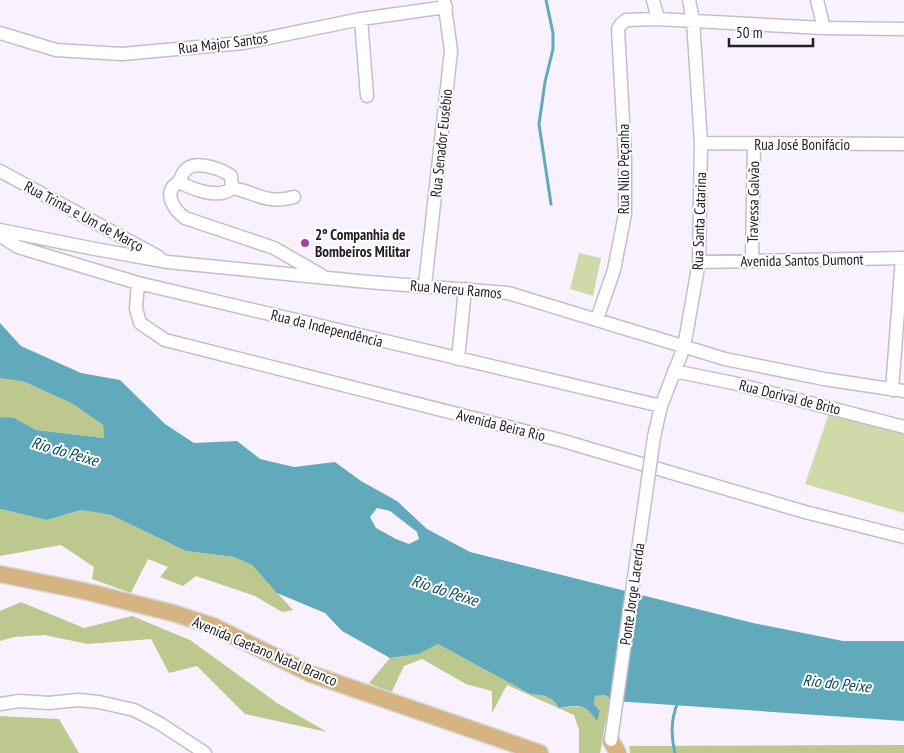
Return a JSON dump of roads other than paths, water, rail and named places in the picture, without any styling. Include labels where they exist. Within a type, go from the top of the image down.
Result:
[{"type":"main road","name":"Avenida Caetano Natal Branco","points":[[0,574],[173,613],[213,626],[311,674],[540,753]]},
{"type":"main road","name":"Avenida Caetano Natal Branco","points":[[496,738],[510,753]]},
{"type":"street","points":[[653,0],[658,19],[824,28],[904,29]]},
{"type":"street","name":"Rua Santa Catarina","points":[[654,436],[661,406],[684,347],[700,262],[701,143],[693,20],[689,0]]},
{"type":"street","points":[[817,0],[824,28]]},
{"type":"street","name":"Rua Major Santos","points":[[0,33],[56,50],[122,54],[243,43],[445,3]]},
{"type":"street","name":"Rua Senador Eusébio","points":[[425,285],[451,52],[445,3]]},
{"type":"street","points":[[361,19],[367,96]]},
{"type":"street","name":"Rua Nilo Peçanha","points":[[597,319],[614,270],[624,214],[625,157],[618,29],[626,20],[658,19]]},
{"type":"street","name":"Rua José Bonifácio","points":[[701,143],[904,144]]},
{"type":"street","name":"Travessa Galvão","points":[[752,260],[754,143]]},
{"type":"street","points":[[232,188],[231,176],[217,168],[194,166],[188,168],[182,174],[179,182],[174,184],[171,202],[176,211],[184,218],[274,248],[325,278]]},
{"type":"street","name":"Rua Trinta e Um de Março","points":[[0,171],[168,262]]},
{"type":"street","points":[[179,182],[204,192],[222,192],[232,188],[261,198],[285,200],[294,197]]},
{"type":"street","name":"Rua Nereu Ramos","points":[[0,230],[95,250],[168,262],[325,278],[508,293],[725,359],[824,379],[898,391]]},
{"type":"street","name":"Rua da Independência","points":[[0,234],[2,238],[18,247],[138,283],[661,406]]},
{"type":"street","points":[[898,391],[903,258]]},
{"type":"street","name":"Avenida Santos Dumont","points":[[700,262],[903,258]]},
{"type":"street","name":"Avenida Beira Rio","points":[[138,283],[136,308],[140,323],[165,340],[560,440],[805,512],[904,537]]},
{"type":"street","points":[[458,359],[465,289]]},
{"type":"street","name":"Rua Dorival de Brito","points":[[674,371],[733,383],[904,426]]},
{"type":"street","name":"Ponte Jorge Lacerda","points":[[612,749],[654,436]]},
{"type":"street","points":[[0,704],[19,701],[49,703],[78,700],[99,702],[134,710],[160,723],[204,753]]},
{"type":"water","name":"Rio do Peixe","points":[[0,323],[21,346],[81,373],[120,380],[165,424],[194,443],[237,441],[260,459],[294,467],[335,462],[361,481],[397,501],[427,529],[470,552],[753,623],[843,641],[904,641],[904,721],[614,701],[605,695],[595,696],[594,704],[600,711],[597,721],[585,708],[577,706],[559,708],[550,699],[530,694],[438,644],[419,654],[390,658],[342,631],[325,613],[277,593],[252,565],[234,557],[186,551],[111,515],[81,510],[47,520],[0,509],[0,417],[14,418],[36,430],[104,438],[103,425],[73,404],[25,382],[0,378]],"holes":[[[377,508],[390,511],[417,532],[419,539],[409,544],[376,528],[370,517]]]},
{"type":"waterway","points":[[546,0],[553,33],[553,49],[545,82],[539,124],[551,204]]},
{"type":"waterway","points":[[675,753],[672,728],[678,702]]},
{"type":"place","name":"2º Companhia de Bombeiros Militar","points":[[305,243]]}]
